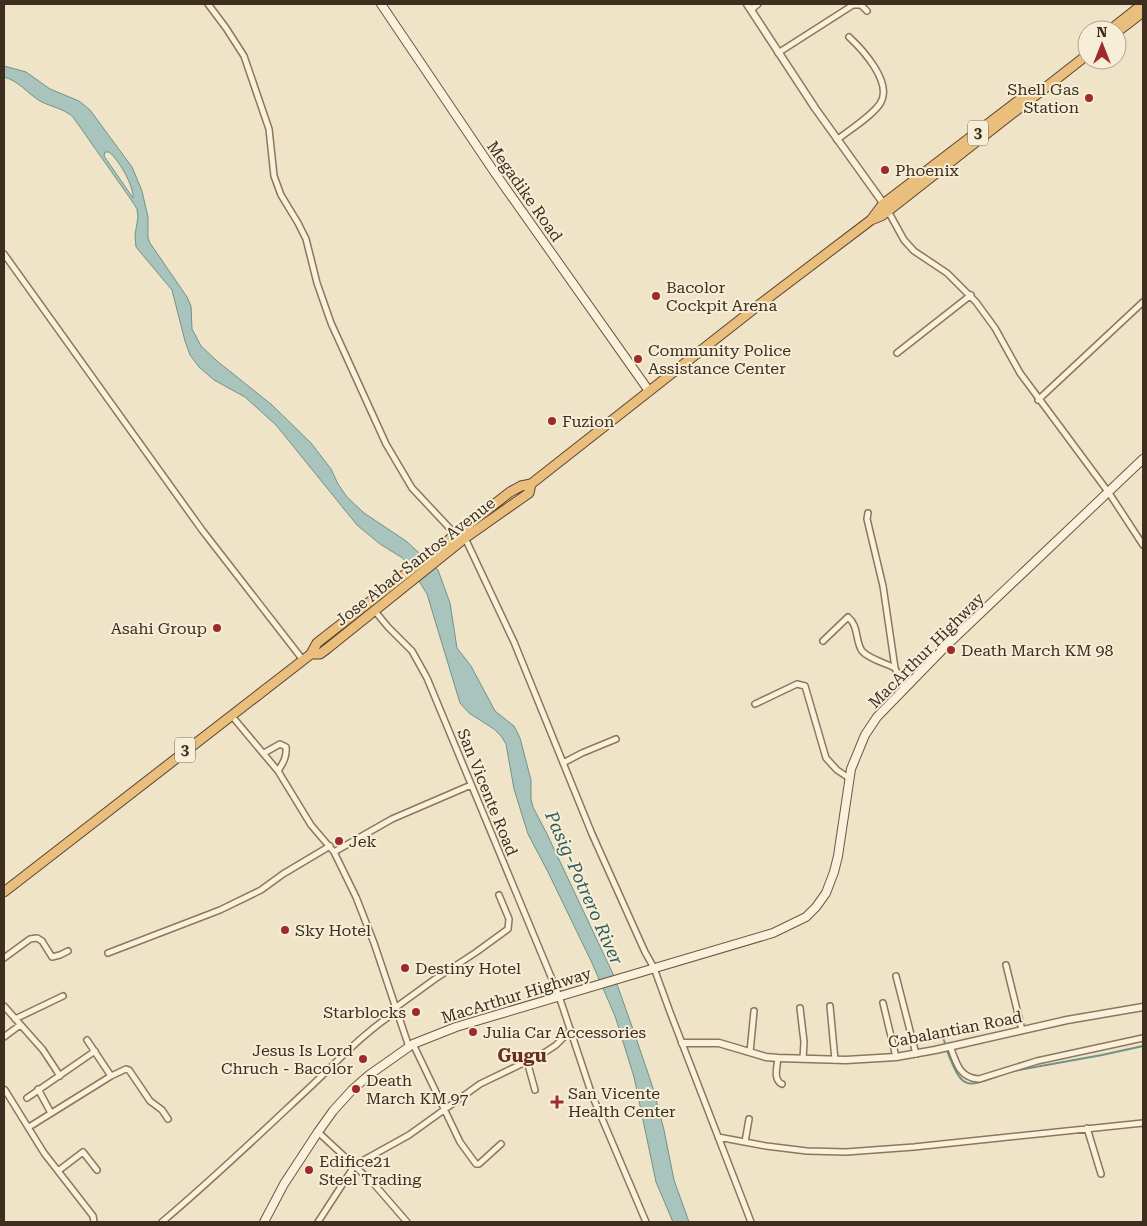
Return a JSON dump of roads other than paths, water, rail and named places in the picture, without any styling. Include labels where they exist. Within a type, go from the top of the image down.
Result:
[{"type":"highway","points":[[1123,20],[1143,4]]},
{"type":"highway","points":[[1127,24],[1143,12]]},
{"type":"highway","name":"Jose Abad Santos Avenue","points":[[4,892],[231,714],[311,654],[320,654],[510,492],[521,486],[531,484],[755,308],[871,220],[1077,56]]},
{"type":"highway","name":"Jose Abad Santos Avenue","points":[[886,207],[1077,63]]},
{"type":"main road","name":"Megadike Road","points":[[381,4],[495,173],[649,391]]},
{"type":"main road","name":"MacArthur Highway","points":[[264,1222],[284,1184],[333,1111],[369,1075],[411,1045],[456,1027],[773,933],[806,917],[826,893],[834,872],[849,778],[857,752],[865,735],[878,717],[948,644],[1143,459]]},
{"type":"street","points":[[208,4],[244,56],[269,129],[274,176],[281,195],[306,239],[317,283],[331,322],[386,444],[408,482],[458,538],[514,642],[592,834],[653,968],[751,1222]]},
{"type":"street","points":[[758,4],[749,7],[837,140],[886,207],[904,240],[914,251],[947,273],[971,295],[996,328],[1020,374],[1109,493],[1143,545]]},
{"type":"street","points":[[778,53],[853,6],[861,5],[867,11]]},
{"type":"street","points":[[837,140],[873,111],[880,104],[883,96],[882,82],[861,48],[849,37]]},
{"type":"street","points":[[4,254],[202,530],[303,660]]},
{"type":"street","points":[[897,353],[971,295]]},
{"type":"street","points":[[1038,400],[1143,302]]},
{"type":"street","points":[[868,513],[867,519],[883,586],[895,668],[904,688]]},
{"type":"street","name":"San Vicente Road","points":[[375,606],[388,627],[412,651],[428,678],[471,786],[560,996],[592,1095],[646,1222]]},
{"type":"street","points":[[823,641],[848,617],[855,625],[863,652],[895,668]]},
{"type":"street","points":[[755,704],[797,684],[805,686],[826,758],[837,770],[849,778]]},
{"type":"street","points":[[231,714],[278,771],[311,825],[334,852],[356,897],[396,1010],[411,1045],[460,1142],[476,1164],[479,1164],[501,1144]]},
{"type":"street","points":[[563,763],[616,739]]},
{"type":"street","points":[[264,753],[280,744],[286,747],[284,761],[278,771]]},
{"type":"street","points":[[334,852],[392,819],[471,786]]},
{"type":"street","points":[[108,953],[228,906],[262,890],[283,874],[330,846]]},
{"type":"street","points":[[162,1222],[251,1144],[357,1042],[396,1010],[508,929],[509,919],[499,895]]},
{"type":"street","points":[[4,958],[30,938],[42,941],[52,957],[60,956],[68,951]]},
{"type":"street","points":[[1006,965],[1022,1030]]},
{"type":"street","points":[[896,976],[916,1054]]},
{"type":"street","points":[[15,1019],[63,996]]},
{"type":"street","points":[[884,1003],[896,1057]]},
{"type":"street","points":[[4,1006],[43,1050],[60,1076]]},
{"type":"street","points":[[830,1006],[835,1060]]},
{"type":"street","name":"Cabalantian Road","points":[[682,1043],[719,1042],[750,1052],[778,1058],[835,1060],[896,1057],[1067,1020],[1143,1007]]},
{"type":"street","points":[[800,1008],[804,1059]]},
{"type":"street","points":[[750,1052],[754,1011]]},
{"type":"street","points":[[4,1037],[20,1025]]},
{"type":"street","points":[[318,1222],[355,1165],[409,1136],[443,1109],[480,1084],[556,1045],[571,1030]]},
{"type":"street","points":[[950,1046],[960,1070],[965,1076],[978,1079],[1037,1061],[1143,1038]]},
{"type":"street","points":[[87,1040],[111,1076]]},
{"type":"street","points":[[27,1098],[95,1051]]},
{"type":"street","points":[[778,1058],[776,1077],[782,1084]]},
{"type":"street","points":[[527,1061],[536,1090]]},
{"type":"street","points":[[29,1127],[111,1076],[126,1069],[129,1070],[150,1101],[162,1110],[168,1119]]},
{"type":"street","points":[[5,1090],[44,1153],[93,1216],[94,1222]]},
{"type":"street","points":[[38,1090],[51,1113]]},
{"type":"street","points":[[745,1142],[750,1119]]},
{"type":"street","points":[[718,1137],[808,1151],[846,1152],[914,1147],[1143,1123]]},
{"type":"street","points":[[1088,1128],[1100,1174]]},
{"type":"street","points":[[318,1132],[374,1184],[405,1222]]},
{"type":"street","points":[[58,1171],[83,1152],[97,1170]]},
{"type":"water","points":[[4,66],[26,72],[50,89],[79,101],[90,110],[132,167],[142,191],[148,217],[148,238],[187,297],[191,306],[192,329],[201,346],[272,405],[311,443],[331,469],[347,497],[364,513],[406,541],[438,570],[450,603],[457,648],[471,666],[495,711],[514,726],[520,738],[531,780],[533,807],[614,976],[653,1088],[674,1180],[689,1222],[673,1222],[656,1182],[634,1077],[615,1016],[592,963],[528,834],[514,789],[506,744],[494,729],[469,713],[460,703],[427,594],[408,563],[357,525],[276,425],[245,397],[214,380],[199,367],[190,355],[185,341],[172,290],[136,247],[135,235],[138,217],[137,209],[132,201],[73,117],[40,101],[19,84],[4,77]],"holes":[[[105,152],[109,152],[125,174],[131,187],[133,198],[104,156]]]},
{"type":"waterway","points":[[943,1038],[945,1043]]},
{"type":"waterway","points":[[1008,1072],[1143,1046]]},
{"type":"waterway","points":[[947,1051],[957,1073],[967,1083],[981,1082],[1004,1074]]},
{"type":"place","name":"Shell Gas Station","points":[[1089,98]]},
{"type":"place","name":"Phoenix","points":[[885,170]]},
{"type":"place","name":"Bacolor Cockpit Arena","points":[[656,296]]},
{"type":"place","name":"Community Police Assistance Center","points":[[638,359]]},
{"type":"place","name":"Fuzion","points":[[552,421]]},
{"type":"place","name":"Asahi Group","points":[[217,628]]},
{"type":"place","name":"Death March KM 98","points":[[951,650]]},
{"type":"place","name":"Jek","points":[[339,841]]},
{"type":"place","name":"Sky Hotel","points":[[285,930]]},
{"type":"place","name":"Destiny Hotel","points":[[405,968]]},
{"type":"place","name":"Starblocks","points":[[416,1012]]},
{"type":"place","name":"Julia Car Accessories","points":[[473,1032]]},
{"type":"place","name":"Jesus Is Lord Chruch - Bacolor","points":[[363,1059]]},
{"type":"place","name":"Death March KM 97","points":[[356,1089]]},
{"type":"place","name":"San Vicente Health Center","points":[[557,1102]]},
{"type":"place","name":"Edifice21 Steel Trading","points":[[309,1170]]},
{"type":"district","name":"Gugu","points":[[522,1056]]},
{"type":"water label","name":"Pasig-Potrero River","points":[[584,888]]}]
